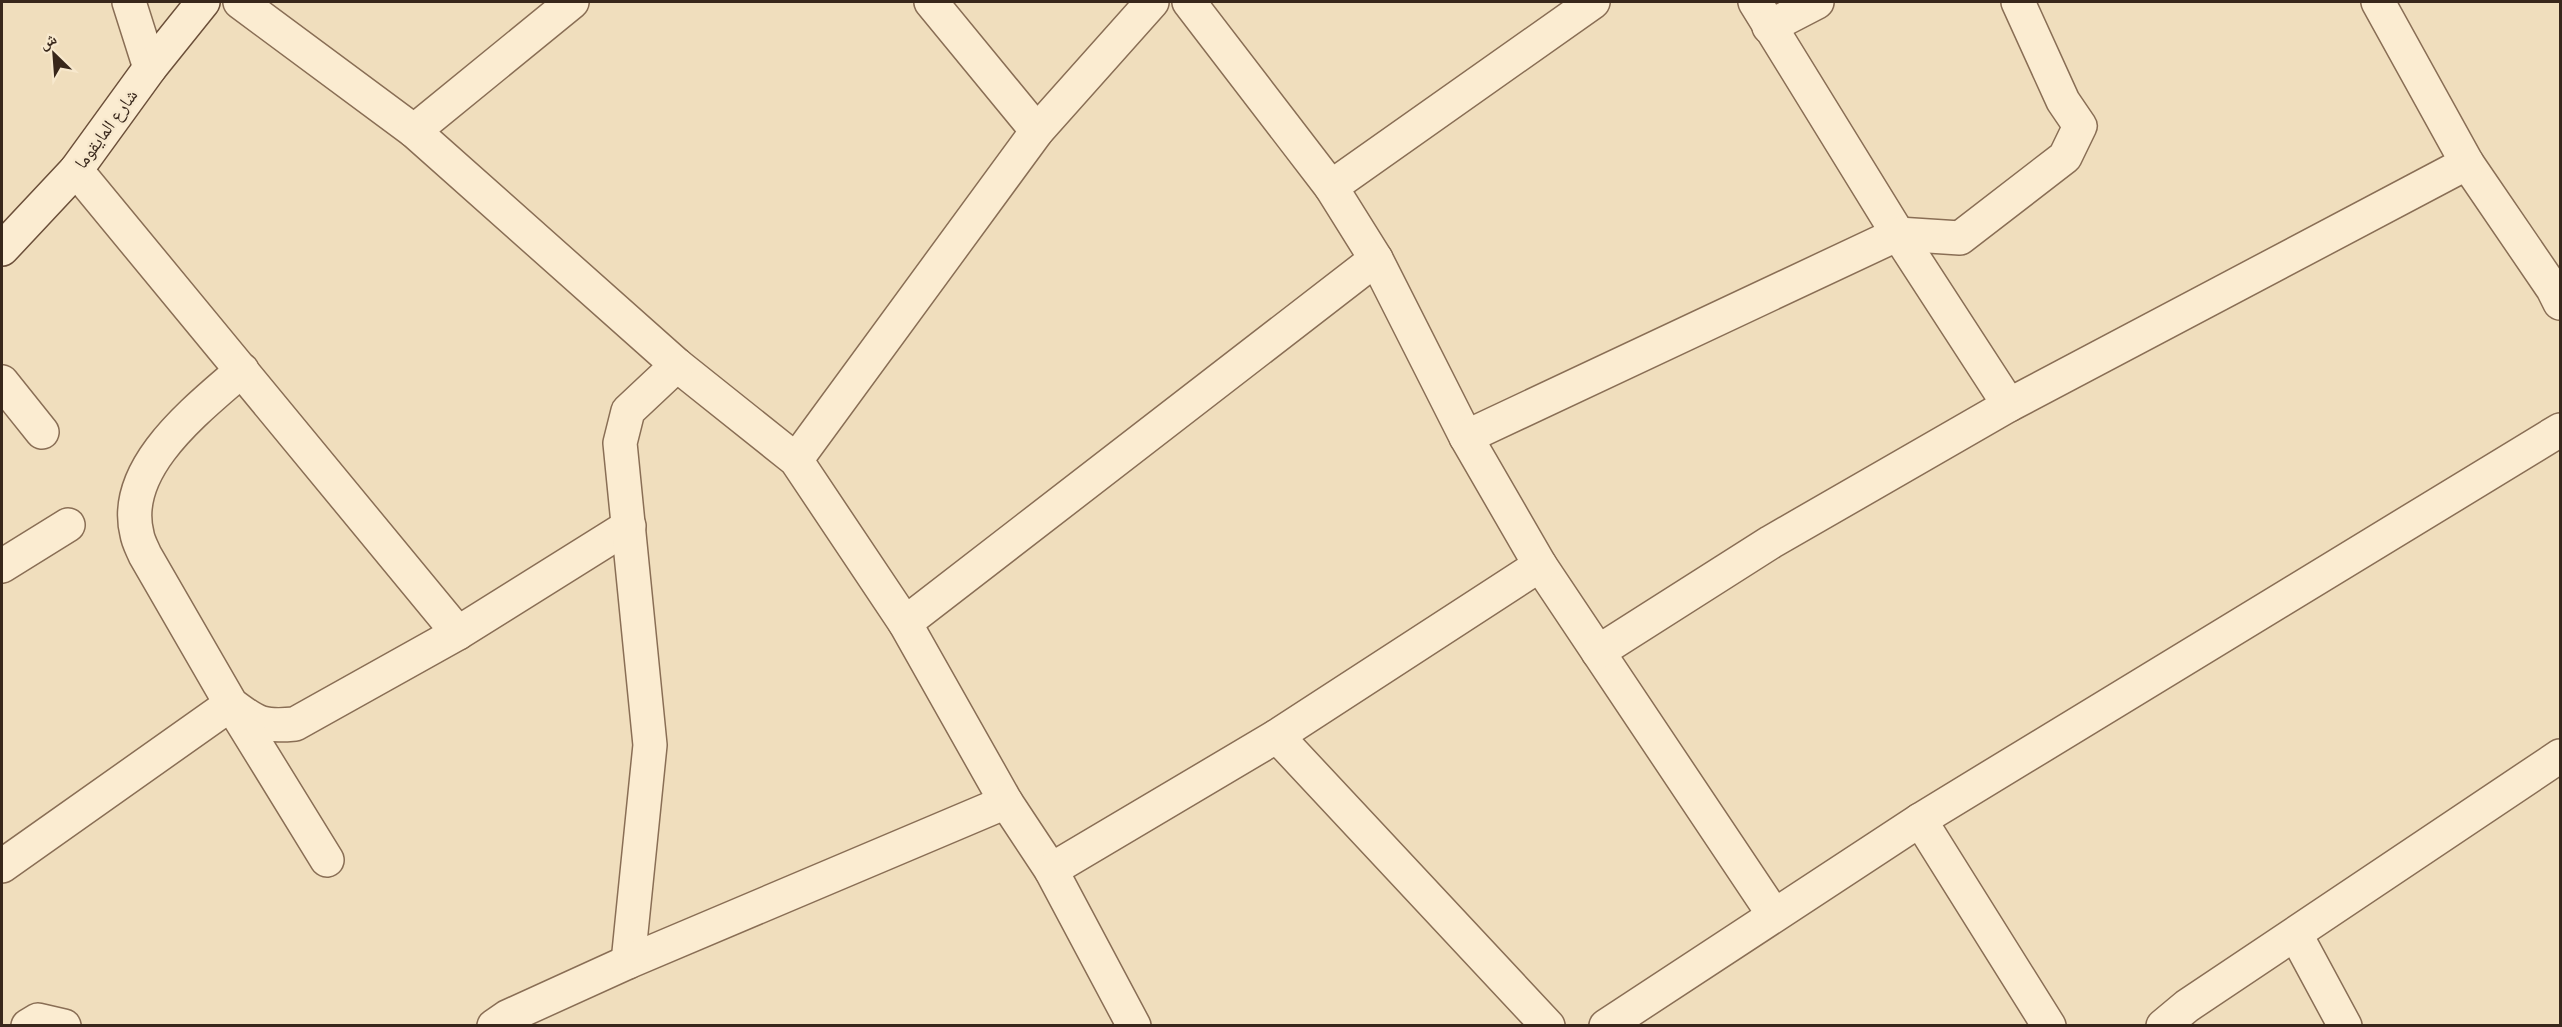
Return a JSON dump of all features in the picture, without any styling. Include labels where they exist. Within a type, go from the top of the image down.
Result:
[{"type":"street","points":[[129,2],[150,68]]},
{"type":"street","name":"شارع المايقوما","points":[[2,249],[76,170],[150,68],[203,2]]},
{"type":"street","points":[[240,2],[414,131],[677,365],[796,460],[905,623],[1006,802],[1051,870],[1134,1026]]},
{"type":"street","points":[[414,131],[572,2]]},
{"type":"street","points":[[931,2],[1037,131]]},
{"type":"street","points":[[796,460],[1037,131],[1152,2]]},
{"type":"street","points":[[1189,2],[1331,187],[1376,259],[1466,437],[1540,565],[1774,915]]},
{"type":"street","points":[[1331,187],[1593,2]]},
{"type":"street","points":[[1817,2],[1762,14],[1898,234],[2010,405]]},
{"type":"street","points":[[1466,437],[1898,234],[1960,238],[2065,156],[2080,126],[2063,101],[2018,2]]},
{"type":"street","points":[[2378,2],[2467,163],[2558,292]]},
{"type":"street","points":[[1598,652],[1771,542],[2010,405],[2467,163]]},
{"type":"street","points":[[76,170],[458,633]]},
{"type":"street","points":[[905,623],[1376,259]]},
{"type":"street","points":[[628,962],[650,745],[620,443],[628,411],[677,365]]},
{"type":"street","points":[[242,370],[179,426],[148,465],[136,502],[136,532],[145,555],[231,704],[327,860]]},
{"type":"street","points":[[2,382],[42,432]]},
{"type":"street","points":[[1606,1026],[1920,820],[2560,430]]},
{"type":"street","points":[[2,566],[68,525]]},
{"type":"street","points":[[231,704],[251,719],[269,726],[296,724],[458,633],[629,526]]},
{"type":"street","points":[[1051,870],[1277,736],[1540,565]]},
{"type":"street","points":[[5,856],[231,704]]},
{"type":"street","points":[[1277,736],[1548,1026]]},
{"type":"street","points":[[2163,1026],[2187,1006],[2296,936],[2560,756]]},
{"type":"street","points":[[494,1026],[507,1017],[628,962],[1006,802]]},
{"type":"street","points":[[1920,820],[2049,1026]]},
{"type":"street","points":[[2296,936],[2345,1026]]},
{"type":"street","points":[[28,1026],[38,1020],[64,1026]]}]
